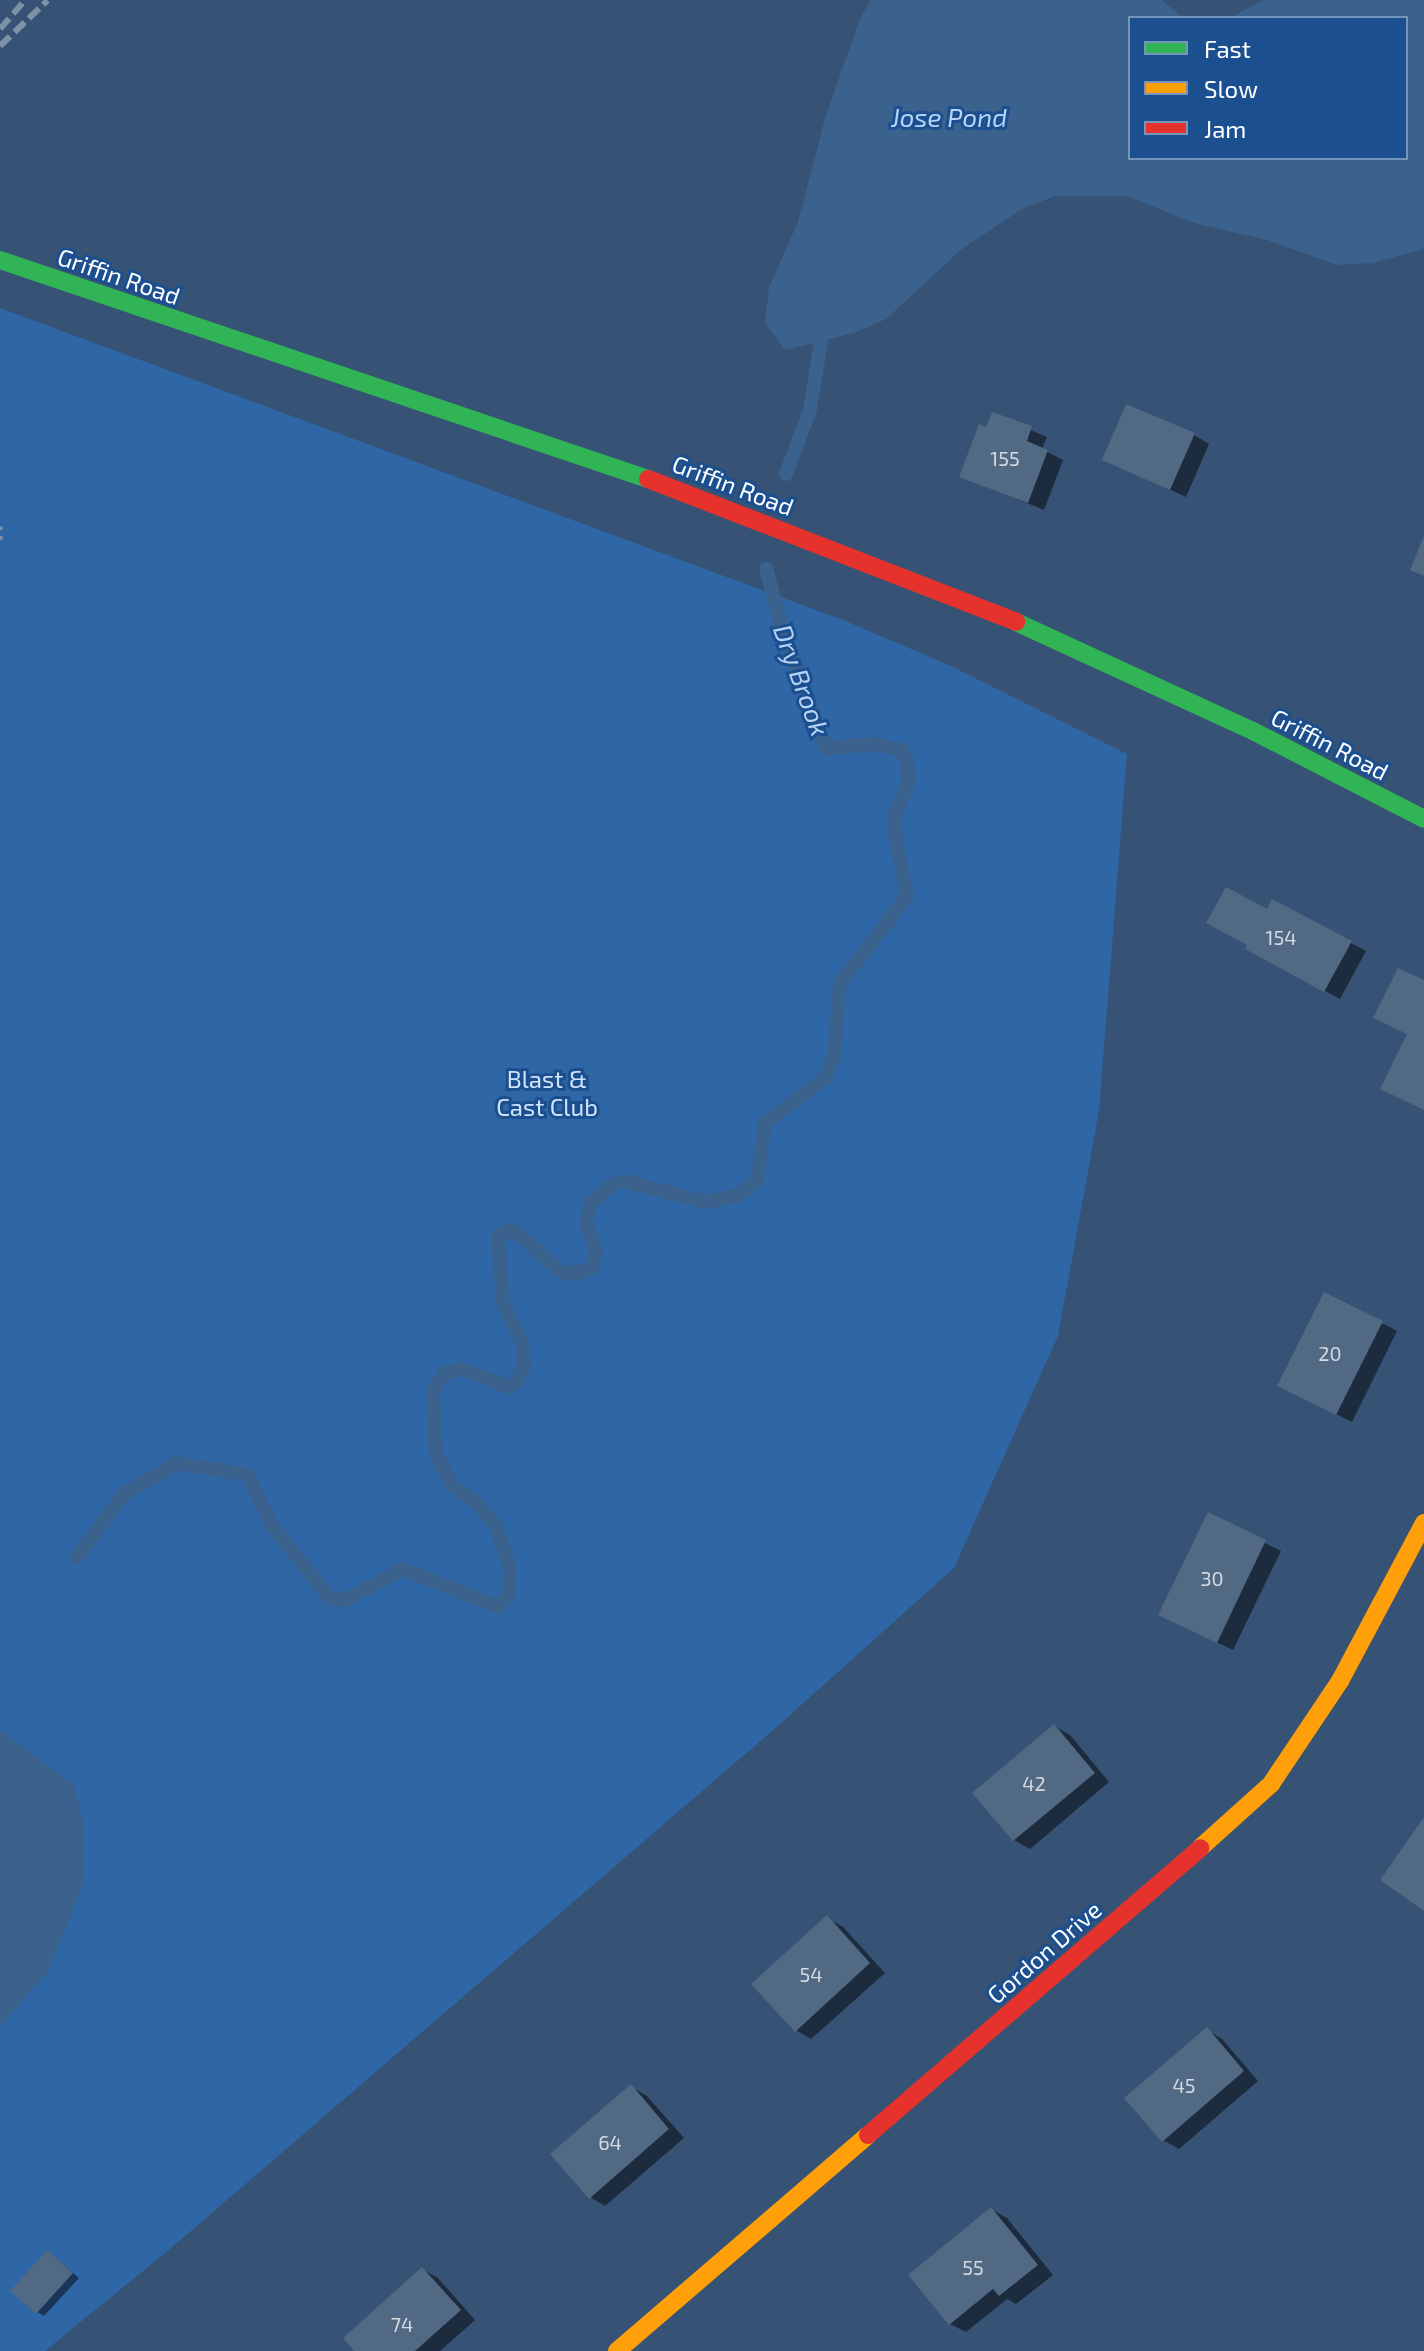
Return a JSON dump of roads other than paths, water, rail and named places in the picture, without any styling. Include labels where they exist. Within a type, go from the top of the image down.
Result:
[{"type":"street","name":"Griffin Road","points":[[0,260],[680,490],[989,609],[1253,731],[1424,819]]},
{"type":"street","name":"Gordon Drive","points":[[617,2351],[1161,1884],[1271,1784],[1340,1681],[1424,1523]]},
{"type":"water","name":"Jose Pond","points":[[871,0],[1162,0],[1181,16],[1128,16],[1128,160],[1408,160],[1408,16],[1234,16],[1263,0],[1424,0],[1424,249],[1373,263],[1337,265],[1267,240],[1194,223],[1127,196],[1055,196],[1022,209],[962,249],[886,319],[854,333],[785,350],[765,323],[769,287],[798,222],[826,115],[861,16]]},
{"type":"water","points":[[0,1729],[74,1785],[84,1826],[84,1880],[46,1974],[0,2027]]},
{"type":"waterway","name":"Dry Brook","points":[[786,474],[810,410],[821,341]]},
{"type":"waterway","name":"Dry Brook","points":[[77,1557],[124,1494],[177,1463],[248,1475],[271,1524],[330,1598],[345,1600],[403,1569],[499,1607],[509,1593],[510,1568],[495,1525],[475,1501],[454,1487],[436,1456],[433,1391],[445,1373],[462,1369],[509,1387],[516,1382],[524,1367],[522,1342],[503,1303],[498,1235],[513,1230],[563,1273],[582,1272],[591,1268],[596,1252],[586,1223],[590,1204],[611,1185],[624,1181],[705,1202],[737,1196],[757,1180],[765,1123],[825,1078],[834,1058],[840,983],[907,897],[894,829],[895,814],[908,783],[907,760],[901,750],[875,744],[826,748],[785,640],[766,568]]},
{"type":"railway","points":[[0,29],[25,0]]},
{"type":"railway","points":[[0,46],[48,0]]},
{"type":"park label","name":"Blast & Cast Club","points":[[547,1093]]}]
